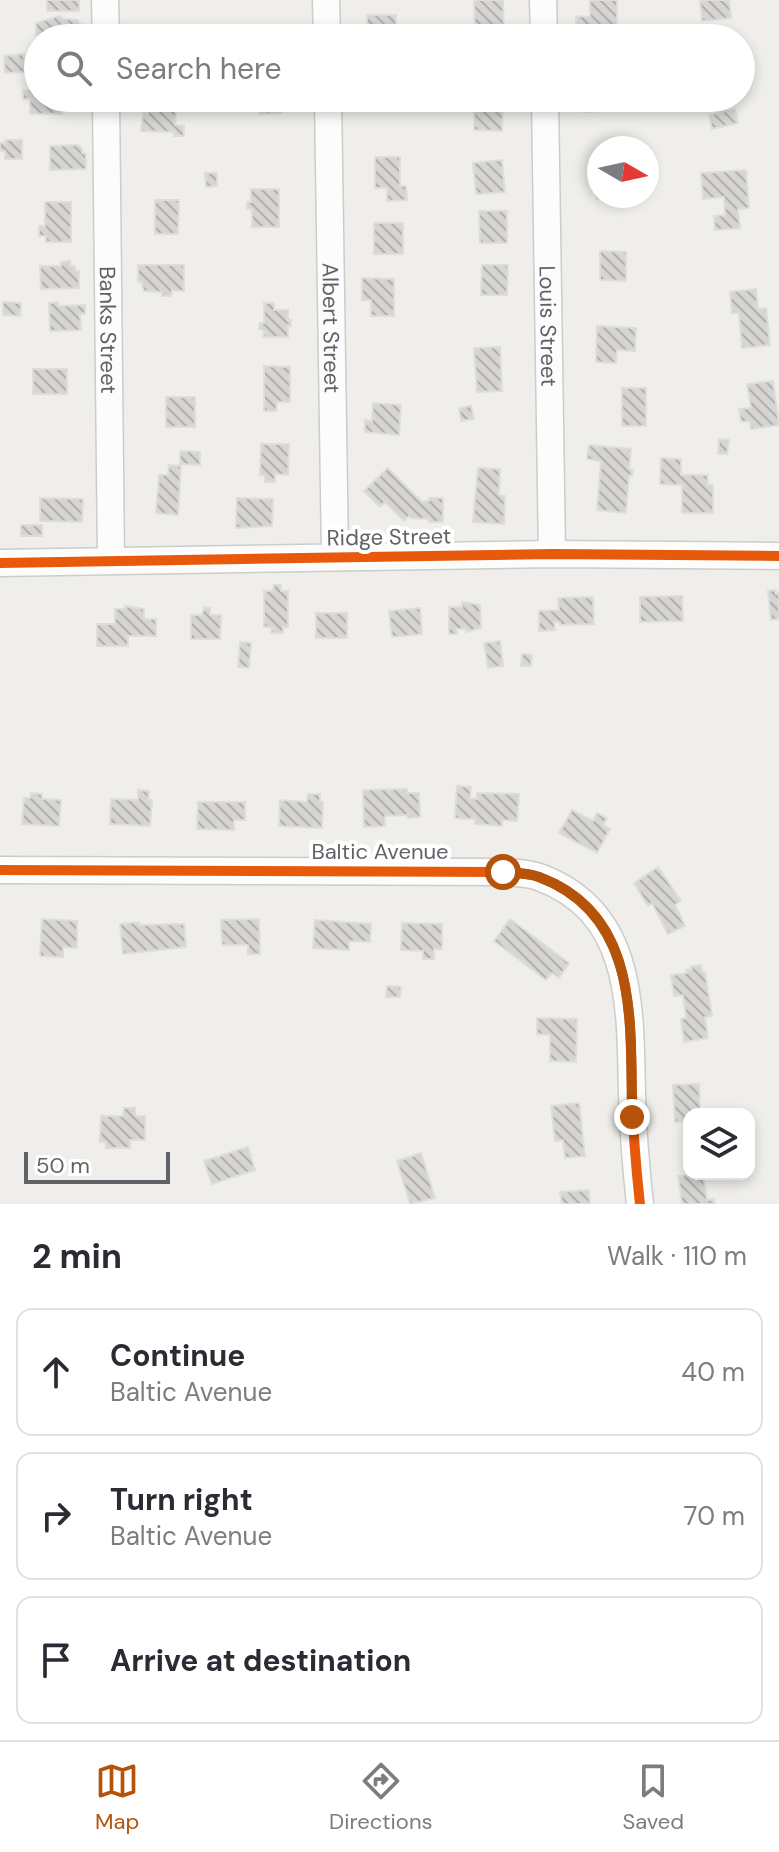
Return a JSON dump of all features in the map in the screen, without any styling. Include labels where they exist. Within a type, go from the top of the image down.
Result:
[{"type":"street","points":[[105,0],[106,24]]},
{"type":"street","points":[[326,0],[327,24]]},
{"type":"street","points":[[543,0],[544,24]]},
{"type":"street","name":"Banks Street","points":[[106,112],[111,561]]},
{"type":"street","name":"Albert Street","points":[[328,112],[335,557]]},
{"type":"street","name":"Louis Street","points":[[545,112],[552,554]]},
{"type":"street","name":"Ridge Street","points":[[0,563],[552,554],[779,556]]},
{"type":"street","name":"Baltic Avenue","points":[[0,870],[503,872],[536,876],[566,890],[588,909],[605,930],[617,952],[626,983],[630,1011],[632,1117],[640,1204]]},
{"type":"building","points":[[47,0],[79,0],[79,11],[47,11]]},
{"type":"building","points":[[474,0],[503,0],[504,24],[475,24]]},
{"type":"building","points":[[590,0],[617,0],[617,24],[576,24],[576,16],[590,17]]},
{"type":"building","points":[[700,0],[729,0],[731,18],[702,21]]},
{"type":"building","points":[[367,15],[396,15],[396,24],[367,24]]},
{"type":"building","points":[[59,16],[77,20],[80,24],[36,24]]},
{"type":"building","points":[[24,54],[24,72],[5,73],[4,56]]},
{"type":"building","points":[[30,112],[62,112],[62,114]]},
{"type":"building","points":[[176,112],[175,125],[184,126],[184,136],[174,136],[174,132],[141,131],[143,113]]},
{"type":"building","points":[[474,112],[503,112],[502,131],[474,130]]},
{"type":"building","points":[[736,112],[738,123],[712,129],[709,115]]},
{"type":"building","points":[[5,140],[22,140],[22,159],[5,159],[0,143],[5,143]]},
{"type":"building","points":[[78,145],[86,154],[86,169],[50,170],[50,146]]},
{"type":"building","points":[[375,157],[400,157],[400,186],[406,186],[407,200],[387,201],[387,188],[375,188]]},
{"type":"building","points":[[502,160],[505,192],[476,194],[473,163]]},
{"type":"building","points":[[746,170],[749,208],[738,209],[740,228],[715,230],[714,216],[725,215],[724,197],[703,199],[701,173]]},
{"type":"building","points":[[205,173],[217,173],[217,186],[206,187]]},
{"type":"building","points":[[251,189],[279,189],[279,227],[252,227],[252,209],[247,209],[247,202],[251,202]]},
{"type":"building","points":[[155,200],[179,200],[178,234],[155,234]]},
{"type":"building","points":[[45,202],[71,202],[71,242],[46,242],[46,236],[39,236],[39,226],[45,226]]},
{"type":"building","points":[[479,211],[507,211],[507,243],[480,243]]},
{"type":"building","points":[[374,223],[403,223],[403,254],[374,254]]},
{"type":"building","points":[[600,251],[626,252],[626,281],[600,280]]},
{"type":"building","points":[[70,261],[70,266],[75,266],[75,271],[79,271],[79,288],[41,289],[40,266],[61,266],[61,262]]},
{"type":"building","points":[[138,265],[184,265],[184,291],[172,290],[171,296],[162,296],[162,292],[144,291],[141,282],[138,282]]},
{"type":"building","points":[[482,265],[508,265],[507,295],[481,295]]},
{"type":"building","points":[[362,278],[394,279],[394,316],[371,316],[371,300],[362,300]]},
{"type":"building","points":[[756,289],[758,309],[766,308],[770,345],[742,348],[739,313],[732,313],[730,292]]},
{"type":"building","points":[[3,302],[21,303],[20,316],[3,315]]},
{"type":"building","points":[[58,302],[58,306],[85,305],[85,314],[80,314],[81,330],[50,331],[49,303]]},
{"type":"building","points":[[264,303],[274,303],[274,310],[288,310],[291,326],[288,325],[288,337],[263,337],[264,330],[259,329],[260,323],[264,323]]},
{"type":"building","points":[[597,326],[636,328],[635,351],[617,350],[616,363],[596,362]]},
{"type":"building","points":[[500,347],[502,391],[477,392],[474,348]]},
{"type":"building","points":[[264,366],[290,367],[290,402],[277,402],[276,411],[264,411]]},
{"type":"building","points":[[33,369],[67,369],[67,394],[33,394]]},
{"type":"building","points":[[773,381],[779,425],[751,429],[750,421],[741,422],[739,409],[751,408],[747,384]]},
{"type":"building","points":[[622,388],[646,388],[646,426],[622,426]]},
{"type":"building","points":[[166,397],[195,397],[195,427],[166,427]]},
{"type":"building","points":[[373,403],[401,405],[399,435],[365,432],[365,420],[372,421]]},
{"type":"building","points":[[471,406],[474,419],[461,421],[459,408]]},
{"type":"building","points":[[719,439],[729,440],[727,454],[718,454]]},
{"type":"building","points":[[261,444],[289,444],[288,475],[275,474],[275,482],[265,482],[265,475],[260,475]]},
{"type":"building","points":[[589,445],[631,449],[629,469],[633,470],[632,476],[629,475],[626,513],[597,510],[601,461],[587,459]]},
{"type":"building","points":[[180,451],[200,452],[200,465],[180,464]]},
{"type":"building","points":[[661,458],[681,459],[681,475],[708,475],[707,485],[713,485],[713,513],[682,513],[682,485],[660,484]]},
{"type":"building","points":[[169,465],[181,466],[178,515],[156,513],[159,475],[168,475]]},
{"type":"building","points":[[388,468],[422,502],[429,501],[429,498],[443,498],[443,522],[429,522],[429,519],[409,516],[404,521],[385,502],[380,507],[364,491]]},
{"type":"building","points":[[478,468],[500,469],[499,495],[505,496],[504,524],[473,522]]},
{"type":"building","points":[[40,498],[83,499],[82,522],[40,521]]},
{"type":"building","points":[[237,498],[273,499],[272,526],[236,528]]},
{"type":"building","points":[[21,525],[42,525],[42,536],[21,536]]},
{"type":"building","points":[[274,585],[281,585],[281,591],[288,591],[288,627],[283,627],[283,633],[271,633],[272,627],[264,627],[264,591],[273,591]]},
{"type":"building","points":[[776,590],[776,594],[779,593],[779,619],[771,620],[768,591]]},
{"type":"building","points":[[682,596],[683,621],[640,622],[640,597]]},
{"type":"building","points":[[593,597],[594,624],[560,625],[560,622],[554,622],[555,630],[539,631],[539,611],[559,610],[558,598]]},
{"type":"building","points":[[462,602],[480,605],[481,628],[466,632],[466,629],[456,629],[457,634],[449,634],[449,607],[462,607]]},
{"type":"building","points":[[125,606],[144,609],[144,619],[156,619],[156,636],[128,636],[128,646],[97,646],[97,624],[115,624],[115,609],[126,609]]},
{"type":"building","points":[[204,607],[210,608],[210,615],[221,615],[220,639],[191,639],[191,615],[202,615]]},
{"type":"building","points":[[420,608],[422,634],[392,637],[389,611]]},
{"type":"building","points":[[316,613],[347,613],[347,638],[316,638]]},
{"type":"building","points":[[500,641],[503,666],[488,668],[484,643]]},
{"type":"building","points":[[240,642],[251,643],[249,668],[238,667]]},
{"type":"building","points":[[522,654],[532,655],[531,666],[521,666]]},
{"type":"building","points":[[457,786],[471,787],[470,798],[477,799],[477,793],[519,794],[517,821],[502,820],[502,826],[475,824],[475,819],[455,818]]},
{"type":"building","points":[[407,789],[407,793],[419,793],[420,817],[385,816],[385,826],[364,827],[363,790]]},
{"type":"building","points":[[138,790],[149,791],[148,800],[152,800],[150,826],[110,824],[111,799],[138,800]]},
{"type":"building","points":[[31,793],[42,794],[42,799],[61,800],[59,826],[22,824],[24,798],[30,798]]},
{"type":"building","points":[[308,794],[320,794],[320,802],[323,802],[322,828],[279,826],[280,800],[307,802]]},
{"type":"building","points":[[198,802],[245,802],[245,820],[234,820],[234,830],[197,829]]},
{"type":"building","points":[[572,810],[593,821],[597,813],[607,818],[603,825],[610,829],[597,853],[559,833]]},
{"type":"building","points":[[658,867],[681,901],[675,905],[685,926],[668,934],[652,903],[648,906],[634,883]]},
{"type":"building","points":[[42,919],[77,921],[77,948],[63,947],[63,957],[40,956]]},
{"type":"building","points":[[259,919],[260,954],[248,954],[248,945],[222,945],[221,920]]},
{"type":"building","points":[[510,919],[569,963],[559,978],[552,973],[546,980],[494,941]]},
{"type":"building","points":[[315,920],[371,924],[370,942],[349,941],[349,950],[313,948]]},
{"type":"building","points":[[139,922],[139,925],[184,924],[186,947],[123,954],[120,924]]},
{"type":"building","points":[[402,923],[442,924],[442,949],[434,949],[434,959],[423,959],[423,951],[401,950]]},
{"type":"building","points":[[701,965],[702,972],[705,972],[712,1016],[705,1017],[708,1038],[684,1042],[681,1019],[686,1018],[683,995],[674,996],[671,975],[687,973],[691,966]]},
{"type":"building","points":[[387,986],[401,987],[400,997],[386,997]]},
{"type":"building","points":[[537,1018],[577,1019],[576,1062],[550,1061],[550,1035],[537,1034]]},
{"type":"building","points":[[699,1084],[700,1108],[683,1108],[683,1121],[675,1122],[673,1085]]},
{"type":"building","points":[[579,1103],[585,1156],[565,1158],[563,1140],[555,1141],[551,1106]]},
{"type":"building","points":[[124,1108],[135,1108],[135,1116],[145,1116],[145,1140],[130,1140],[130,1148],[106,1148],[106,1142],[100,1142],[101,1116],[123,1116]]},
{"type":"building","points":[[248,1147],[255,1170],[212,1184],[204,1161]]},
{"type":"building","points":[[421,1153],[435,1198],[410,1204],[397,1161]]},
{"type":"building","points":[[678,1176],[683,1176],[683,1180],[704,1180],[707,1200],[714,1199],[715,1204],[682,1204]]},
{"type":"building","points":[[589,1190],[590,1204],[562,1204],[560,1192]]},
{"type":"cycle path","points":[[0,563],[552,554],[779,556]]},
{"type":"cycle path","points":[[0,870],[503,872],[539,877],[570,893],[594,914],[610,939],[621,967],[630,1030],[640,1204]]},
{"type":"route","points":[[503,872],[536,876],[566,890],[588,909],[617,952],[630,1011],[632,1117]]}]
